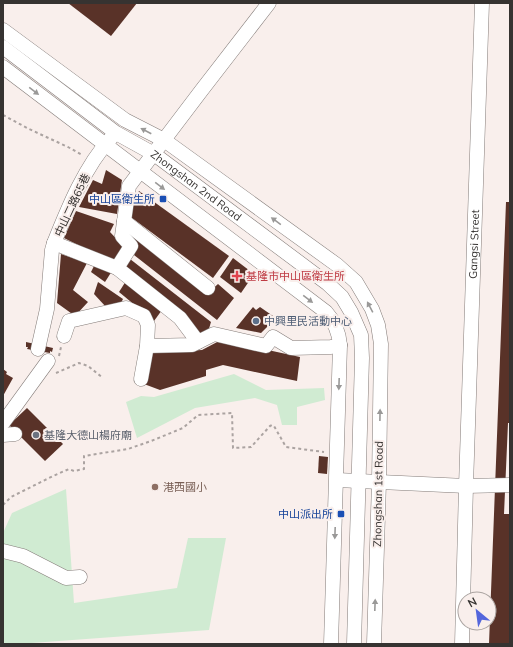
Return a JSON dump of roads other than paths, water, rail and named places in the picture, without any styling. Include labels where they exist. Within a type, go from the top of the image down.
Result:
[{"type":"street","points":[[117,268],[131,246],[122,236],[129,186],[269,3]]},
{"type":"street","name":"Gangsi Street","points":[[462,644],[482,3]]},
{"type":"street","name":"Zhongshan 2nd Road","points":[[3,30],[126,120],[164,140],[336,265],[356,282],[374,315],[378,325],[381,344]]},
{"type":"street","name":"Zhongshan 2nd Road","points":[[3,47],[116,133],[154,154],[328,284],[342,297],[351,312],[361,335],[362,346]]},
{"type":"street","name":"Zhongshan 2nd Road","points":[[3,68],[326,312],[334,321],[337,328],[340,337],[340,345]]},
{"type":"street","name":"中山二路65巷","points":[[38,349],[46,309],[52,250],[54,244],[69,206],[93,161],[105,144],[126,120]]},
{"type":"street","points":[[124,221],[208,288]]},
{"type":"street","points":[[54,244],[117,268],[180,318],[198,342]]},
{"type":"street","points":[[64,336],[69,321],[126,308],[144,316],[148,325],[147,346],[141,379]]},
{"type":"street","points":[[147,346],[192,345],[214,334],[266,346],[273,337],[291,348],[331,347],[340,345],[331,644]]},
{"type":"street","name":"Zhongshan 1st Road","points":[[374,644],[379,482],[381,344]]},
{"type":"street","name":"Zhongshan 1st Road","points":[[354,644],[362,346]]},
{"type":"street","points":[[3,422],[53,359]]},
{"type":"street","points":[[337,480],[466,486],[510,486]]},
{"type":"street","points":[[3,551],[23,556],[66,578],[80,577]]},
{"type":"place","name":"中山區衛生所","points":[[163,199]]},
{"type":"place","name":"基隆市中山區衛生所","points":[[237,276]]},
{"type":"place","name":"中興里民活動中心","points":[[256,321]]},
{"type":"place","name":"基隆大德山楊府廟","points":[[36,435]]},
{"type":"place","name":"港西國小","points":[[155,487]]},
{"type":"place","name":"中山派出所","points":[[341,514]]}]
